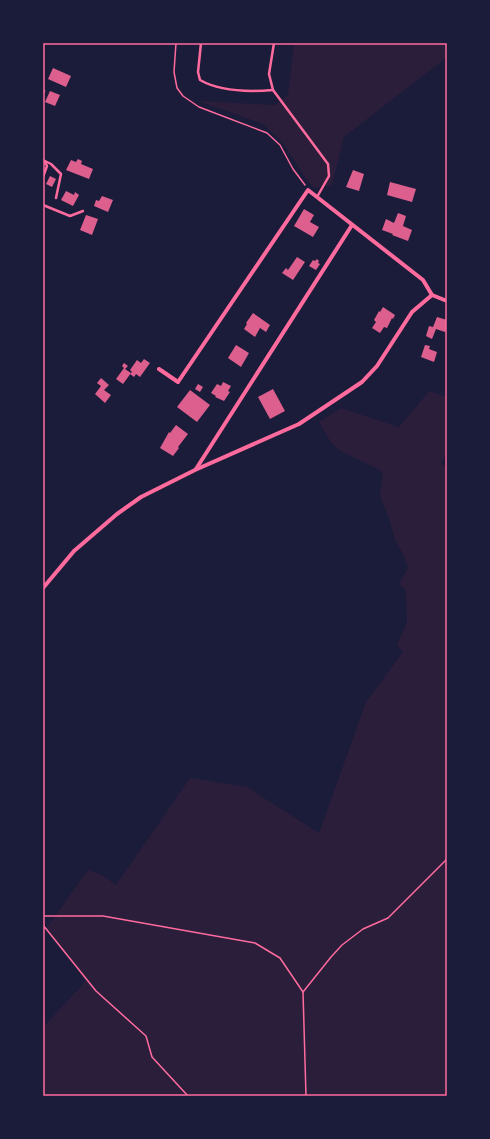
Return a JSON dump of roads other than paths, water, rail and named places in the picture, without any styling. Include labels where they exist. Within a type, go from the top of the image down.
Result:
[{"type":"street","points":[[159,369],[178,382],[308,190],[423,280],[432,295],[447,301]]},
{"type":"street","points":[[195,470],[352,225]]},
{"type":"street","points":[[43,588],[74,551],[117,514],[141,497],[195,470],[299,424],[362,382],[377,366],[412,312],[432,295]]},
{"type":"lane","points":[[201,43],[198,72],[200,80],[209,85],[229,89],[257,91],[273,90]]},
{"type":"lane","points":[[274,43],[269,74],[273,90],[328,164],[329,176],[317,197]]},
{"type":"lane","points":[[43,177],[47,166],[44,161]]},
{"type":"lane","points":[[44,161],[51,164],[61,174],[56,198]]},
{"type":"lane","points":[[43,205],[70,216],[83,211]]}]
